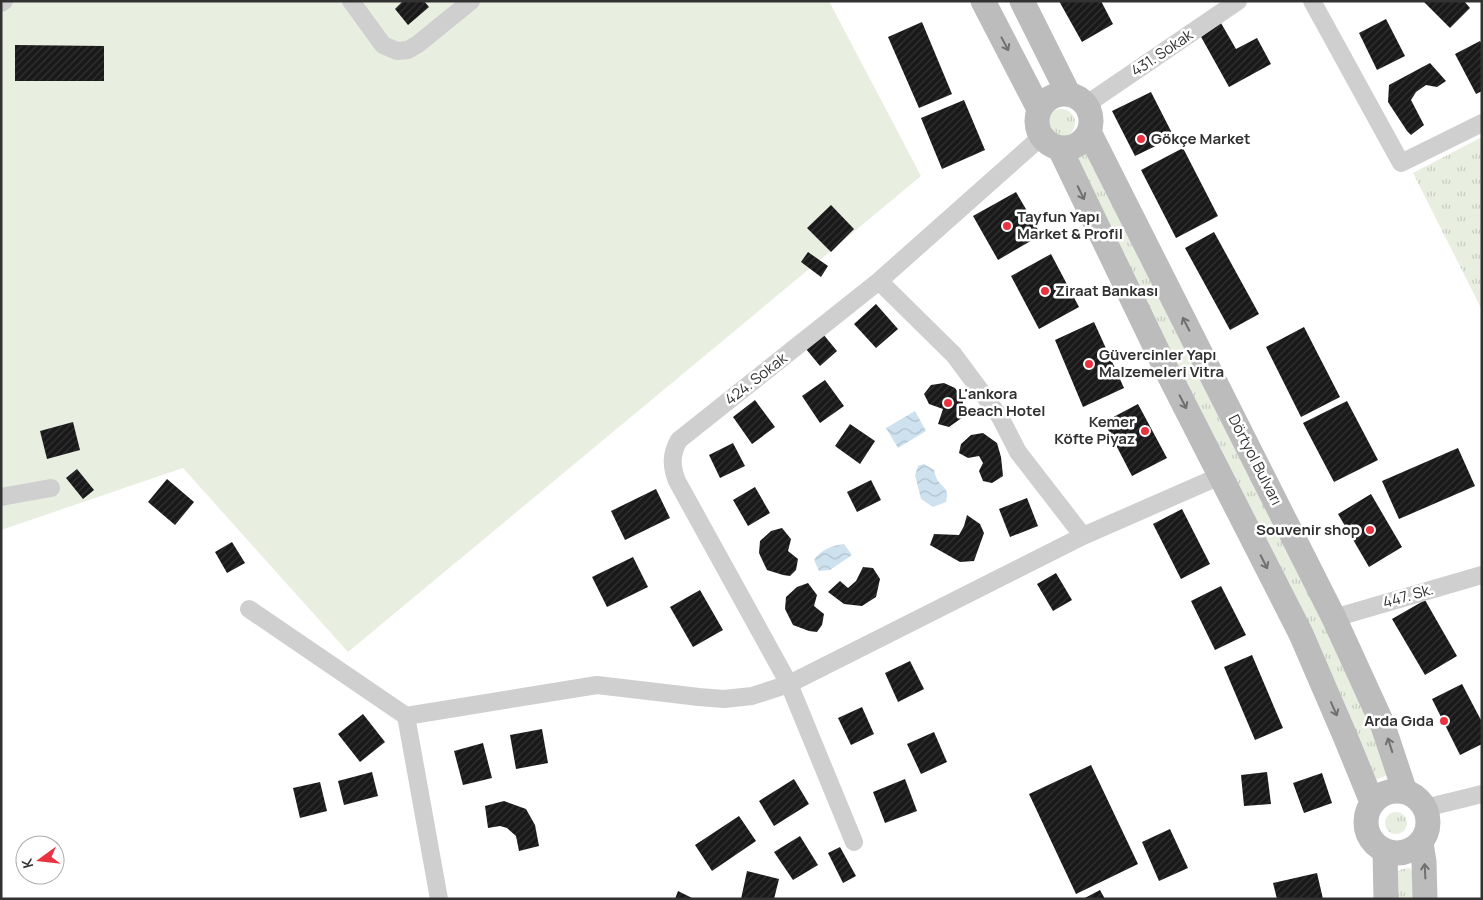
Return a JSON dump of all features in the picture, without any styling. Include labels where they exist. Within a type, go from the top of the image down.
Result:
[{"type":"main road","points":[[983,1],[1039,109]]},
{"type":"main road","points":[[1022,1],[1077,99],[1093,118],[1090,134],[1077,146],[1050,143]]},
{"type":"main road","points":[[1077,99],[1051,96],[1039,109],[1036,123],[1050,143],[1301,634],[1346,736],[1372,802]]},
{"type":"main road","name":"Dörtyol Bulvarı","points":[[1090,134],[1334,618],[1382,722],[1405,792]]},
{"type":"main road","points":[[1421,843],[1404,853],[1384,851],[1373,843],[1367,831],[1366,816],[1372,802],[1387,792],[1405,792],[1417,798],[1425,808],[1428,826],[1421,843],[1424,862],[1425,899]]},
{"type":"main road","points":[[1384,851],[1386,899]]},
{"type":"street","points":[[351,1],[383,45],[397,51],[408,50],[418,44],[471,1]]},
{"type":"street","name":"431. Sokak","points":[[1077,99],[1238,1]]},
{"type":"street","points":[[1312,1],[1401,164],[1482,122]]},
{"type":"street","name":"424. Sokak","points":[[854,842],[789,684],[676,481],[672,461],[674,450],[679,440],[1050,143]]},
{"type":"street","points":[[879,281],[954,355],[1000,417],[1018,452],[1083,536]]},
{"type":"street","points":[[249,609],[406,716],[597,686],[724,699],[752,696],[789,684],[1083,536],[1220,476]]},
{"type":"street","points":[[1,497],[52,488]]},
{"type":"street","name":"447. Sk.","points":[[1334,618],[1482,574]]},
{"type":"street","points":[[406,716],[439,899]]},
{"type":"street","points":[[1425,808],[1482,794]]},
{"type":"green space","points":[[1,1],[829,1],[921,176],[348,652],[183,468],[1,530]]},
{"type":"green space","points":[[1061,109],[1071,113],[1075,123],[1071,133],[1061,137],[1051,133],[1047,123],[1051,113]]},
{"type":"green space","points":[[1482,137],[1482,310],[1413,173]]},
{"type":"green space","points":[[1084,150],[1322,620],[1372,729],[1387,775],[1373,781],[1343,700],[1328,666],[1069,159]]},
{"type":"green space","points":[[1396,812],[1404,815],[1407,823],[1404,831],[1396,834],[1388,831],[1385,823],[1388,815]]},
{"type":"green space","points":[[1410,868],[1412,871],[1413,899],[1398,899],[1393,874],[1402,869]]},
{"type":"water","points":[[915,411],[926,431],[898,448],[886,428]]},
{"type":"water","points":[[924,464],[934,470],[937,480],[947,492],[946,502],[933,507],[921,499],[915,475],[918,466]]},
{"type":"water","points":[[844,544],[852,555],[830,570],[819,571],[814,560],[817,556],[827,549]]},
{"type":"building","points":[[403,1],[424,1],[429,7],[408,25],[395,9]]},
{"type":"building","points":[[1059,1],[1101,1],[1113,24],[1082,42]]},
{"type":"building","points":[[1423,1],[1464,1],[1470,8],[1450,28]]},
{"type":"building","points":[[1386,19],[1405,56],[1377,70],[1359,33]]},
{"type":"building","points":[[922,22],[952,94],[919,108],[888,37]]},
{"type":"building","points":[[1221,23],[1236,49],[1257,38],[1271,64],[1229,87],[1200,35]]},
{"type":"building","points":[[1480,41],[1482,44],[1482,91],[1476,94],[1455,54]]},
{"type":"building","points":[[15,45],[104,46],[104,81],[15,81]]},
{"type":"building","points":[[1430,63],[1446,81],[1437,87],[1426,85],[1416,92],[1411,100],[1424,125],[1411,135],[1388,102],[1389,85]]},
{"type":"building","points":[[1151,92],[1174,137],[1135,156],[1112,111]]},
{"type":"building","points":[[964,100],[985,150],[942,169],[921,118]]},
{"type":"building","points":[[1183,148],[1218,216],[1176,238],[1141,170]]},
{"type":"building","name":"Tayfun Yapı Market & Profil","points":[[1016,192],[1041,235],[998,260],[973,216]]},
{"type":"building","points":[[831,205],[854,229],[831,252],[807,228]]},
{"type":"building","points":[[1214,232],[1259,314],[1230,330],[1185,248]]},
{"type":"building","points":[[808,252],[828,266],[821,277],[801,262]]},
{"type":"building","points":[[1051,254],[1079,307],[1039,329],[1011,276]]},
{"type":"building","points":[[876,304],[898,329],[876,348],[854,324]]},
{"type":"building","name":"Güvercinler Yapı Malzemeleri Vitra","points":[[1094,322],[1124,388],[1083,407],[1055,340]]},
{"type":"building","points":[[1304,327],[1340,397],[1301,417],[1266,347]]},
{"type":"building","points":[[823,334],[837,351],[820,366],[806,349]]},
{"type":"building","points":[[825,380],[844,406],[820,423],[802,396]]},
{"type":"building","points":[[944,383],[955,388],[963,399],[963,417],[949,427],[938,424],[943,409],[929,404],[924,394],[931,385]]},
{"type":"building","points":[[755,400],[775,427],[752,444],[733,417]]},
{"type":"building","points":[[1347,401],[1378,460],[1334,482],[1303,423]]},
{"type":"building","points":[[1138,404],[1167,458],[1132,476],[1104,422]]},
{"type":"building","points":[[73,422],[80,450],[47,459],[40,431]]},
{"type":"building","points":[[850,424],[875,441],[860,464],[835,446]]},
{"type":"building","points":[[983,433],[997,443],[1001,457],[1003,476],[992,483],[983,481],[979,471],[983,463],[979,456],[968,458],[959,453],[961,444],[971,435]]},
{"type":"building","points":[[733,443],[745,466],[720,478],[709,455]]},
{"type":"building","points":[[1458,448],[1475,486],[1399,519],[1382,481]]},
{"type":"building","points":[[77,469],[94,490],[83,499],[66,478]]},
{"type":"building","points":[[167,479],[194,502],[175,525],[148,502]]},
{"type":"building","points":[[871,480],[881,500],[857,512],[847,492]]},
{"type":"building","points":[[755,487],[770,513],[748,526],[733,500]]},
{"type":"building","points":[[656,489],[670,518],[625,540],[611,511]]},
{"type":"building","name":"Souvenir shop","points":[[1371,494],[1402,547],[1369,567],[1338,514]]},
{"type":"building","points":[[1027,498],[1038,526],[1010,537],[999,509]]},
{"type":"building","points":[[1182,509],[1210,564],[1181,579],[1153,524]]},
{"type":"building","points":[[967,515],[980,524],[984,533],[974,561],[960,562],[930,545],[934,534],[959,535]]},
{"type":"building","points":[[782,528],[791,539],[788,551],[798,559],[796,570],[790,576],[767,570],[759,553],[760,541],[771,531]]},
{"type":"building","points":[[232,542],[245,563],[227,573],[215,552]]},
{"type":"building","points":[[633,557],[648,587],[607,607],[592,577]]},
{"type":"building","points":[[863,567],[873,568],[880,579],[876,597],[862,606],[844,604],[828,592],[840,581],[848,588],[856,581]]},
{"type":"building","points":[[1056,573],[1072,600],[1053,611],[1037,584]]},
{"type":"building","points":[[808,583],[817,595],[814,606],[824,614],[822,625],[817,632],[793,625],[785,609],[786,597],[797,587]]},
{"type":"building","points":[[1221,586],[1246,635],[1215,650],[1191,601]]},
{"type":"building","points":[[700,590],[723,630],[693,647],[670,607]]},
{"type":"building","points":[[1425,600],[1457,656],[1425,675],[1392,619]]},
{"type":"building","points":[[1252,655],[1283,728],[1255,740],[1224,667]]},
{"type":"building","points":[[910,661],[924,689],[898,702],[885,673]]},
{"type":"building","points":[[1462,684],[1482,722],[1482,744],[1460,755],[1432,699]]},
{"type":"building","points":[[862,707],[874,734],[851,745],[838,718]]},
{"type":"building","points":[[363,714],[385,742],[360,762],[338,734]]},
{"type":"building","points":[[542,729],[548,763],[516,769],[510,735]]},
{"type":"building","points":[[934,732],[947,762],[921,774],[907,744]]},
{"type":"building","points":[[483,743],[492,778],[463,785],[454,751]]},
{"type":"building","points":[[1091,765],[1138,864],[1076,894],[1029,794]]},
{"type":"building","points":[[372,772],[378,796],[344,805],[338,781]]},
{"type":"building","points":[[1267,772],[1271,804],[1244,806],[1241,775]]},
{"type":"building","points":[[1322,773],[1332,803],[1304,813],[1293,783]]},
{"type":"building","points":[[794,779],[809,804],[774,826],[759,801]]},
{"type":"building","points":[[905,779],[917,811],[885,823],[873,792]]},
{"type":"building","points":[[320,782],[327,811],[300,818],[293,788]]},
{"type":"building","points":[[504,801],[526,809],[535,825],[539,846],[519,851],[516,836],[507,828],[500,826],[488,828],[485,806]]},
{"type":"building","points":[[739,816],[756,841],[712,871],[695,845]]},
{"type":"building","points":[[1170,829],[1188,868],[1159,881],[1142,842]]},
{"type":"building","points":[[800,836],[818,865],[793,880],[774,852]]},
{"type":"building","points":[[840,847],[856,876],[843,883],[828,853]]},
{"type":"building","points":[[747,871],[779,879],[774,899],[741,899]]},
{"type":"building","points":[[1317,873],[1323,899],[1277,899],[1273,883]]},
{"type":"building","points":[[1100,890],[1105,899],[1083,899]]},
{"type":"building","points":[[678,891],[694,899],[675,899]]},
{"type":"place","name":"Gökçe Market","points":[[1141,139]]},
{"type":"place","name":"Tayfun Yapı Market & Profil","points":[[1007,226]]},
{"type":"place","name":"Ziraat Bankası","points":[[1045,291]]},
{"type":"place","name":"Güvercinler Yapı Malzemeleri Vitra","points":[[1089,364]]},
{"type":"place","name":"L'ankora Beach Hotel","points":[[948,403]]},
{"type":"place","name":"Kemer Köfte Piyaz","points":[[1145,431]]},
{"type":"place","name":"Souvenir shop","points":[[1370,530]]},
{"type":"place","name":"Arda Gıda","points":[[1444,721]]}]
